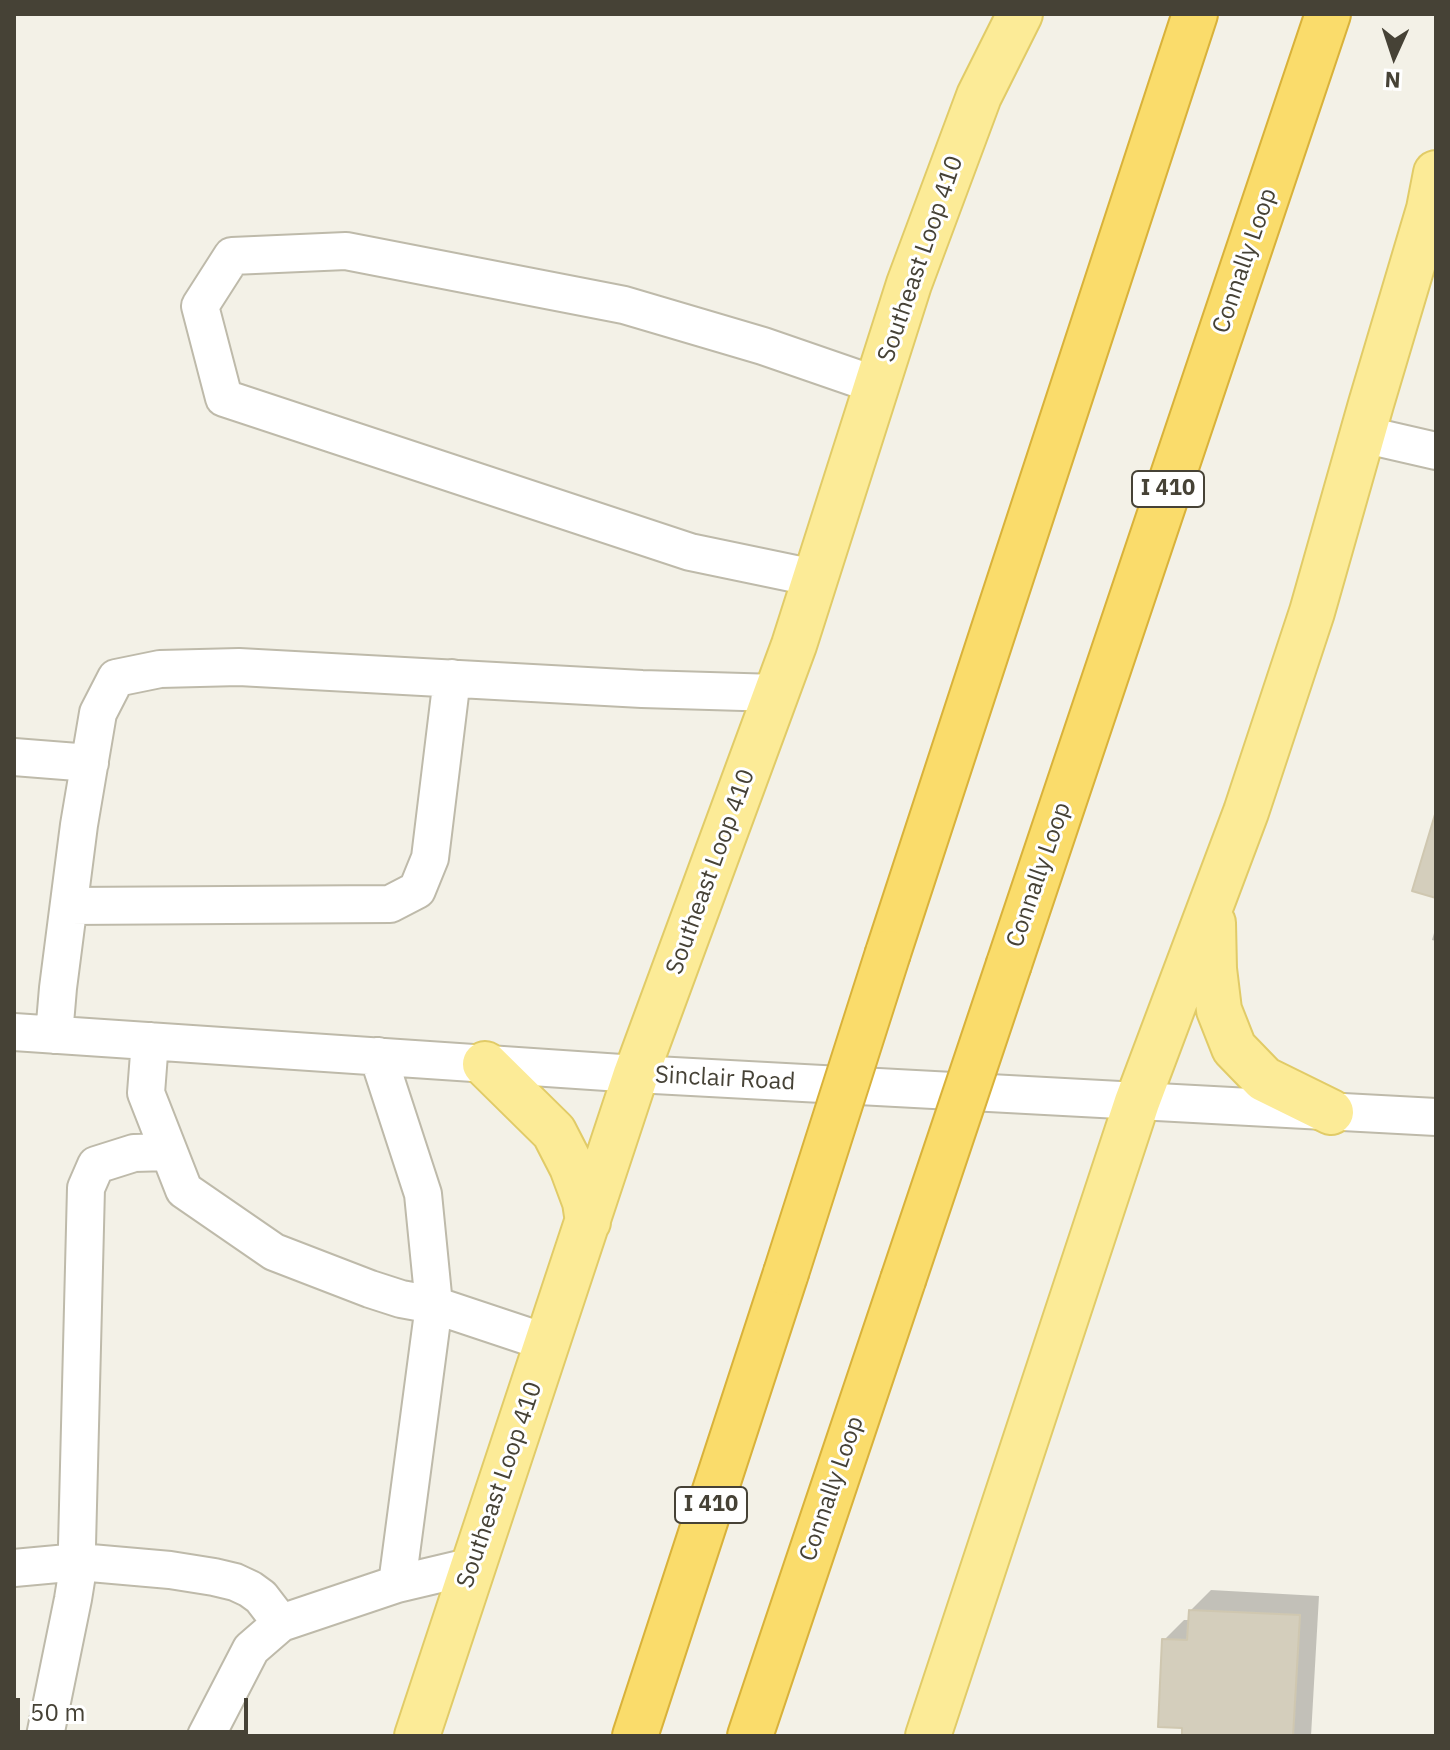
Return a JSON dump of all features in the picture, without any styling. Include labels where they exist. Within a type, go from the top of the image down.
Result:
[{"type":"highway","name":"I 410","points":[[635,1736],[1195,14]]},
{"type":"highway","name":"Connally Loop","points":[[750,1736],[1328,14]]},
{"type":"main road","name":"Southeast Loop 410","points":[[417,1736],[636,1074],[777,693],[909,284],[979,96],[1020,14]]},
{"type":"main road","points":[[928,1736],[1137,1102],[1246,812],[1312,612],[1429,209],[1436,173]]},
{"type":"main road","points":[[1213,898],[1214,969],[1219,1010],[1234,1048],[1264,1079],[1331,1112]]},
{"type":"main road","points":[[485,1064],[554,1132],[585,1202],[588,1222]]},
{"type":"street","points":[[815,578],[690,552],[224,398],[200,306],[232,256],[346,251],[624,305],[763,346],[876,385]]},
{"type":"street","points":[[1362,434],[1436,451]]},
{"type":"street","points":[[54,1035],[79,825],[98,713],[116,678],[160,669],[239,667],[642,689],[777,693]]},
{"type":"street","points":[[69,906],[390,904],[417,890],[430,858],[452,678]]},
{"type":"street","points":[[14,757],[90,763]]},
{"type":"street","name":"Sinclair Road","points":[[14,1032],[636,1074],[1436,1117]]},
{"type":"street","points":[[150,1041],[146,1093],[184,1190],[274,1252],[401,1299],[434,1305],[548,1343]]},
{"type":"street","points":[[378,1056],[423,1194],[434,1305],[397,1584]]},
{"type":"street","points":[[45,1736],[79,1562],[86,1188],[96,1165],[134,1153],[169,1152]]},
{"type":"street","points":[[14,1568],[79,1562],[170,1570],[235,1582],[261,1597],[281,1623]]},
{"type":"street","points":[[206,1736],[251,1649],[281,1623],[397,1584],[473,1566]]},
{"type":"building","points":[[1436,811],[1436,898],[1412,891]]},
{"type":"building","points":[[1189,1610],[1300,1615],[1293,1736],[1182,1736],[1182,1728],[1158,1727],[1162,1639],[1187,1640]]}]
